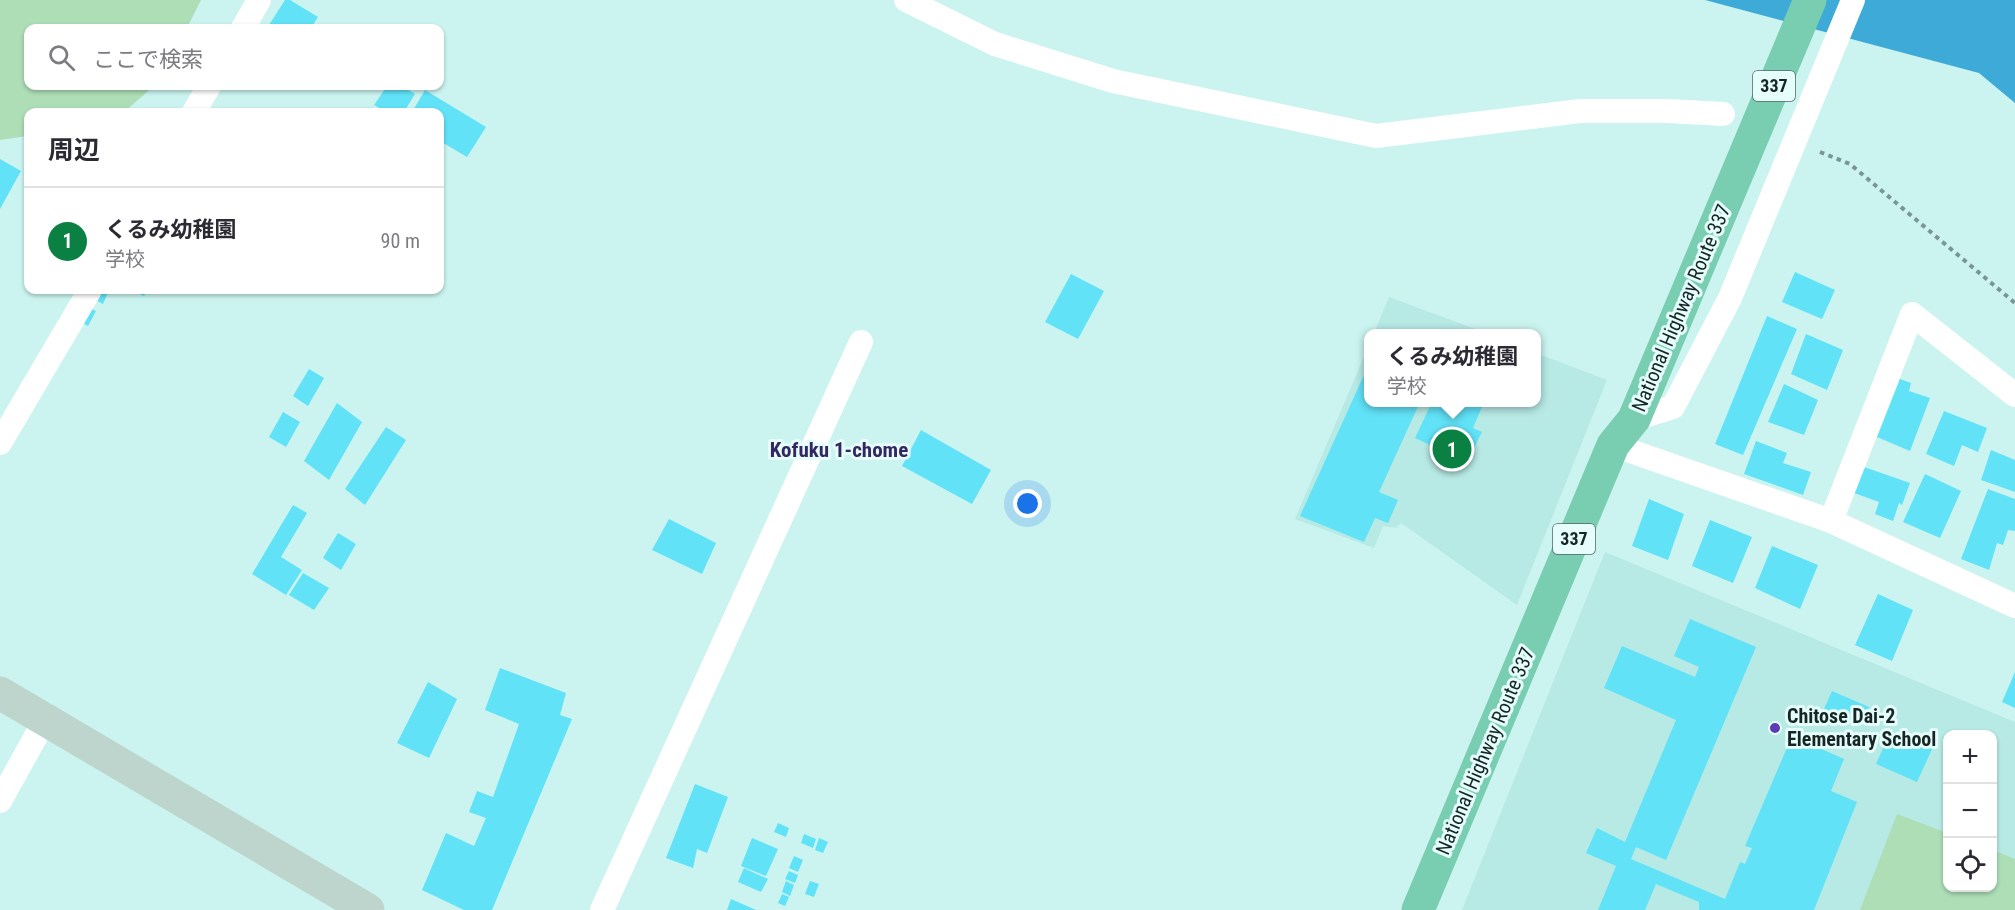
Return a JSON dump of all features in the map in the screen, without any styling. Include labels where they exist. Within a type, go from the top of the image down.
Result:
[{"type":"highway","name":"National Highway Route 337","points":[[1418,910],[1613,445],[1634,419],[1810,0]]},
{"type":"street","points":[[245,24],[260,0]]},
{"type":"street","points":[[906,0],[996,44],[1113,81],[1376,136],[1580,111],[1668,111],[1723,114]]},
{"type":"street","points":[[1634,419],[1673,407],[1730,298],[1852,0]]},
{"type":"street","points":[[196,108],[207,90]]},
{"type":"street","points":[[0,443],[88,294]]},
{"type":"street","points":[[1831,521],[1912,314],[2015,395]]},
{"type":"street","points":[[602,910],[861,342]]},
{"type":"street","points":[[1613,445],[1831,521],[2015,606]]},
{"type":"street","points":[[0,693],[46,718],[368,910]]},
{"type":"street","points":[[0,801],[46,718]]},
{"type":"path","points":[[1818,151],[1850,164],[2015,303]]},
{"type":"shaded area","points":[[1389,297],[1475,329],[1376,329]]},
{"type":"shaded area","points":[[1541,355],[1607,380],[1517,605],[1401,523],[1396,528],[1383,526],[1374,548],[1295,519],[1364,356],[1364,407],[1541,407]]},
{"type":"shaded area","name":"Chitose Dai-2 Elementary School","points":[[1605,552],[2015,722],[2015,910],[1462,910]]},
{"type":"green space","points":[[0,0],[201,0],[189,24],[24,24],[24,90],[149,90],[129,108],[24,108],[24,137],[0,140]]},
{"type":"green space","points":[[1897,814],[1943,831],[1943,892],[1997,892],[1997,852],[2015,859],[2015,910],[1860,910]]},
{"type":"water","points":[[1705,0],[2015,0],[2015,103],[1979,73]]},
{"type":"building","points":[[285,0],[290,0],[318,17],[314,24],[270,24]]},
{"type":"building","points":[[384,90],[408,90],[415,94],[406,108],[380,108],[374,105]]},
{"type":"building","points":[[425,90],[486,127],[467,157],[444,143],[444,108],[414,108]]},
{"type":"building","points":[[0,159],[21,171],[0,209]]},
{"type":"building","points":[[1795,272],[1835,290],[1822,319],[1782,302]]},
{"type":"building","points":[[1071,274],[1104,291],[1078,339],[1045,322]]},
{"type":"building","points":[[93,294],[107,294],[103,304],[91,298]]},
{"type":"building","points":[[82,304],[96,311],[88,326],[74,318]]},
{"type":"building","points":[[1767,316],[1797,329],[1743,455],[1715,444]]},
{"type":"building","points":[[1806,334],[1843,350],[1827,390],[1791,374]]},
{"type":"building","points":[[309,369],[324,378],[308,406],[293,396]]},
{"type":"building","points":[[1364,375],[1364,407],[1418,407],[1379,492],[1398,500],[1388,523],[1375,518],[1364,542],[1300,516]]},
{"type":"building","points":[[1900,379],[1911,383],[1909,391],[1930,398],[1910,451],[1877,437]]},
{"type":"building","points":[[1784,384],[1818,400],[1804,435],[1768,422]]},
{"type":"building","points":[[337,403],[362,422],[329,480],[304,461]]},
{"type":"building","points":[[1430,407],[1482,407],[1473,428],[1482,432],[1467,462],[1415,438]]},
{"type":"building","points":[[1944,411],[1987,428],[1978,452],[1962,445],[1954,466],[1926,454]]},
{"type":"building","points":[[283,412],[300,422],[286,447],[269,437]]},
{"type":"building","points":[[386,427],[406,440],[365,505],[345,489]]},
{"type":"building","points":[[921,430],[991,470],[972,504],[902,466]]},
{"type":"building","points":[[1756,441],[1787,453],[1783,463],[1811,472],[1803,495],[1744,474]]},
{"type":"building","points":[[1991,450],[2015,460],[2015,492],[1981,480]]},
{"type":"building","points":[[1864,467],[1910,483],[1902,505],[1899,503],[1893,521],[1875,514],[1879,502],[1854,493]]},
{"type":"building","points":[[1925,474],[1961,491],[1940,538],[1903,522]]},
{"type":"building","points":[[1988,489],[2015,499],[2015,531],[2008,530],[2003,545],[1997,543],[1989,570],[1961,559]]},
{"type":"building","points":[[1649,499],[1684,514],[1668,560],[1632,546]]},
{"type":"building","points":[[293,505],[307,513],[281,557],[302,570],[286,595],[252,574]]},
{"type":"building","points":[[669,519],[716,543],[702,574],[652,550]]},
{"type":"building","points":[[1710,520],[1752,537],[1733,583],[1692,566]]},
{"type":"building","points":[[338,533],[356,544],[341,570],[323,558]]},
{"type":"building","points":[[1772,546],[1818,565],[1800,609],[1755,588]]},
{"type":"building","points":[[303,573],[329,588],[314,610],[289,595]]},
{"type":"building","points":[[1878,594],[1913,610],[1892,661],[1855,645]]},
{"type":"building","points":[[1690,619],[1756,647],[1666,860],[1636,847],[1631,859],[1725,899],[1740,862],[1745,864],[1752,848],[1745,846],[1792,736],[1844,759],[1831,791],[1857,802],[1814,910],[1699,910],[1699,902],[1656,884],[1645,910],[1598,910],[1616,866],[1586,853],[1597,828],[1625,842],[1676,720],[1604,688],[1622,646],[1695,677],[1699,667],[1674,656]]},
{"type":"building","points":[[500,668],[566,693],[560,715],[572,719],[492,910],[464,910],[422,890],[446,833],[474,846],[486,818],[469,812],[477,791],[493,797],[519,724],[485,710]]},
{"type":"building","points":[[2015,672],[2015,708],[2002,702]]},
{"type":"building","points":[[428,682],[457,699],[429,758],[397,743]]},
{"type":"building","points":[[1832,691],[1869,707],[1862,725],[1824,709]]},
{"type":"building","points":[[1891,730],[1932,749],[1917,782],[1876,764]]},
{"type":"building","points":[[695,784],[728,797],[707,853],[697,849],[693,868],[666,858]]},
{"type":"building","points":[[778,823],[789,828],[786,837],[774,832]]},
{"type":"building","points":[[804,834],[816,839],[813,848],[801,843]]},
{"type":"building","points":[[752,838],[778,849],[766,876],[741,866]]},
{"type":"building","points":[[819,838],[828,842],[823,853],[815,850]]},
{"type":"building","points":[[794,856],[803,860],[798,872],[789,868]]},
{"type":"building","points":[[744,868],[768,879],[761,892],[738,882]]},
{"type":"building","points":[[789,871],[798,875],[795,883],[785,879]]},
{"type":"building","points":[[786,881],[794,885],[790,896],[782,892]]},
{"type":"building","points":[[810,881],[819,884],[814,897],[805,894]]},
{"type":"building","points":[[782,894],[789,897],[785,906],[778,903]]},
{"type":"building","points":[[731,899],[756,910],[727,910]]},
{"type":"place","name":"くるみ幼稚園","points":[[1452,449]]},
{"type":"place","name":"Chitose Dai-2 Elementary School","points":[[1775,728]]},
{"type":"district","name":"Kofuku 1-chome","points":[[839,450]]}]
